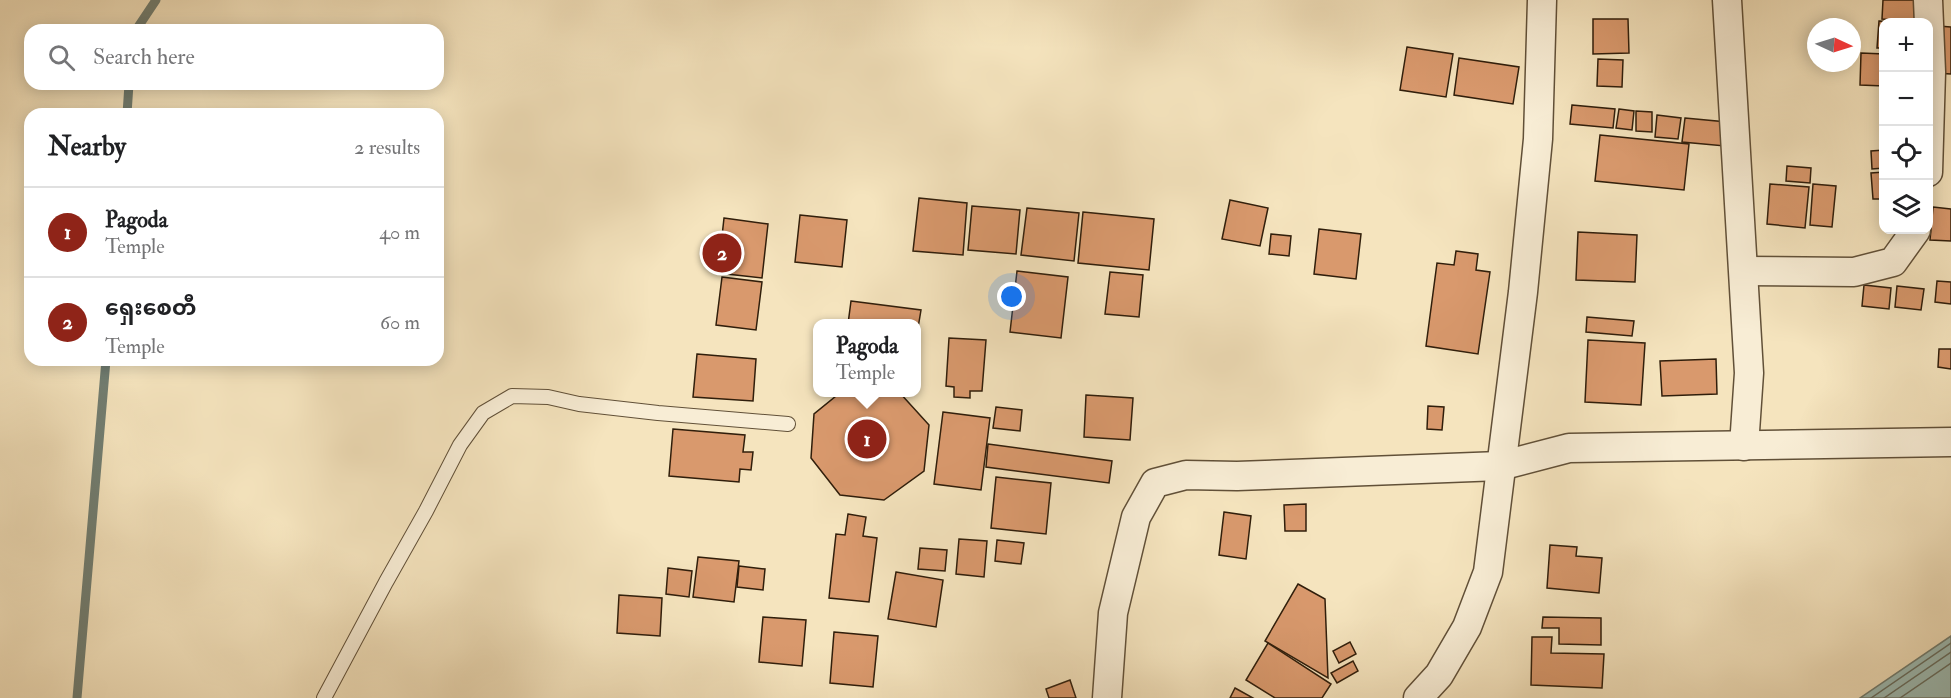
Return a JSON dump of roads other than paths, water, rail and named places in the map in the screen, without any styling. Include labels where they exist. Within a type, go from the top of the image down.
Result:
[{"type":"street","points":[[1418,698],[1439,675],[1467,627],[1488,572],[1523,292],[1538,139],[1542,0]]},
{"type":"street","points":[[1727,0],[1749,373],[1744,446]]},
{"type":"street","points":[[1928,0],[1931,72],[1930,126]]},
{"type":"street","points":[[1744,271],[1854,272],[1893,262],[1913,234]]},
{"type":"street","points":[[1107,698],[1113,613],[1136,517],[1155,483],[1186,475],[1237,476],[1500,466],[1569,448],[1951,442]]},
{"type":"lane","points":[[324,698],[460,445],[483,412],[512,396],[548,397],[579,404],[788,424]]},
{"type":"water","points":[[1951,636],[1951,698],[1860,698]]},
{"type":"waterway","points":[[140,24],[156,0]]},
{"type":"waterway","points":[[127,108],[129,90]]},
{"type":"waterway","points":[[77,698],[105,366]]},
{"type":"place","name":"ရှေးစေတီ","points":[[722,253]]},
{"type":"place","name":"Pagoda","points":[[867,439]]}]
